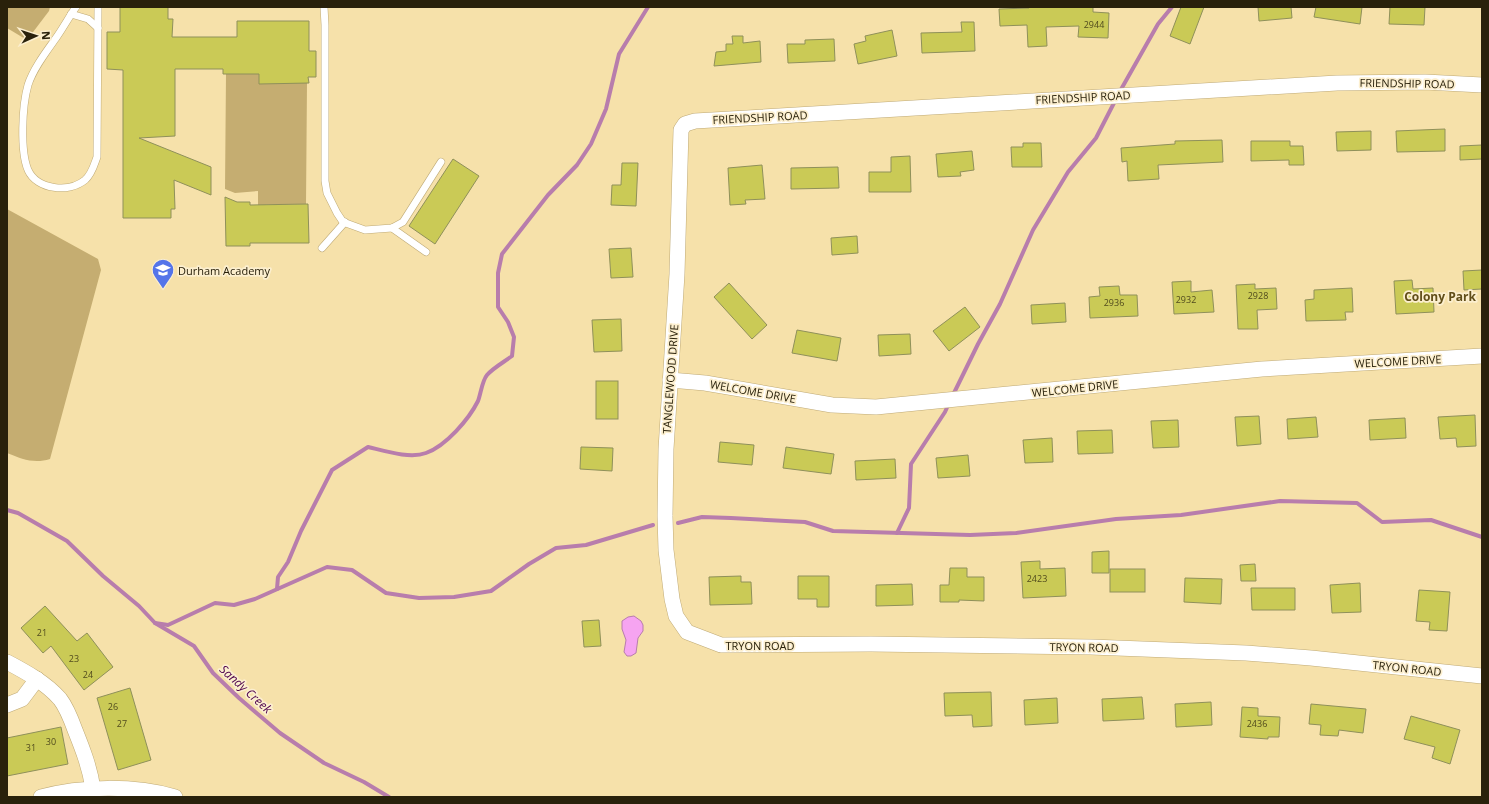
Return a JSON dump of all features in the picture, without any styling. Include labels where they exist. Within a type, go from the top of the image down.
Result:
[{"type":"street","name":"FRIENDSHIP ROAD","points":[[685,124],[695,120],[1337,83],[1425,82],[1482,85]]},
{"type":"street","name":"TANGLEWOOD DRIVE","points":[[685,124],[681,130],[677,274],[666,449],[665,516],[666,550],[672,599],[676,616],[687,632]]},
{"type":"street","name":"WELCOME DRIVE","points":[[670,380],[706,383],[832,405],[876,407],[1262,369],[1482,356]]},
{"type":"street","name":"TRYON ROAD","points":[[687,632],[721,645],[870,644],[1091,647],[1215,652],[1311,658],[1482,676]]},
{"type":"street","points":[[7,662],[37,680],[55,694],[67,710],[85,756],[92,789]]},
{"type":"street","points":[[7,705],[22,699],[37,680]]},
{"type":"street","points":[[41,797],[56,793],[92,789],[149,791],[174,797]]},
{"type":"lane","points":[[76,7],[42,57],[28,85],[25,108],[24,154],[29,172],[44,185],[57,188],[71,188],[84,181],[92,173],[97,156],[98,7]]},
{"type":"lane","points":[[324,7],[325,181],[327,193],[337,213],[344,222],[365,230],[392,228],[402,222],[441,162]]},
{"type":"lane","points":[[71,14],[88,19],[98,28]]},
{"type":"lane","points":[[322,248],[344,222]]},
{"type":"lane","points":[[392,228],[426,252]]},
{"type":"shaded area","points":[[7,7],[50,7],[49,11],[27,40],[7,28]]},
{"type":"shaded area","points":[[226,74],[259,74],[259,83],[307,83],[306,204],[258,205],[258,191],[235,193],[225,189]]},
{"type":"shaded area","points":[[7,209],[98,259],[101,270],[50,459],[39,461],[28,460],[7,453]]},
{"type":"shaded area","points":[[634,616],[641,621],[643,631],[638,638],[636,653],[631,656],[627,656],[624,652],[626,640],[622,629],[622,621],[628,617]]},
{"type":"building","points":[[120,7],[168,7],[168,19],[173,19],[172,37],[237,37],[237,21],[309,21],[309,51],[316,51],[316,77],[308,77],[309,83],[259,84],[259,74],[223,74],[223,69],[175,69],[175,136],[139,138],[211,167],[211,195],[174,180],[175,209],[171,209],[171,218],[123,218],[123,70],[107,69],[107,32],[120,32]]},
{"type":"building","points":[[1029,7],[1093,7],[1093,12],[1109,13],[1108,38],[1078,37],[1079,26],[1046,27],[1047,46],[1028,47],[1027,25],[1000,26],[999,9]]},
{"type":"building","points":[[1181,7],[1204,7],[1190,44],[1170,36]]},
{"type":"building","points":[[1258,7],[1291,7],[1292,18],[1259,21]]},
{"type":"building","points":[[1316,7],[1362,7],[1360,24],[1314,17]]},
{"type":"building","points":[[1390,7],[1425,7],[1424,25],[1389,24]]},
{"type":"building","points":[[961,22],[974,22],[975,51],[922,53],[921,33],[962,32]]},
{"type":"building","points":[[892,30],[897,56],[858,64],[854,44],[866,41],[865,36]]},
{"type":"building","points":[[732,36],[743,36],[743,43],[760,41],[761,62],[714,66],[716,52],[726,51],[726,44],[733,44]]},
{"type":"building","points":[[834,39],[835,61],[788,63],[787,44],[805,44],[805,40]]},
{"type":"building","points":[[1445,129],[1445,151],[1397,152],[1396,131]]},
{"type":"building","points":[[1371,131],[1371,150],[1337,151],[1336,132]]},
{"type":"building","points":[[1222,140],[1223,162],[1158,165],[1159,179],[1128,181],[1127,161],[1122,162],[1121,148],[1175,144],[1175,141]]},
{"type":"building","points":[[1251,141],[1290,141],[1290,146],[1303,146],[1304,165],[1289,165],[1289,160],[1251,161]]},
{"type":"building","points":[[1023,143],[1041,143],[1042,167],[1012,167],[1011,147],[1023,147]]},
{"type":"building","points":[[1482,145],[1482,159],[1460,160],[1460,146]]},
{"type":"building","points":[[972,151],[974,170],[960,172],[961,176],[938,177],[936,154]]},
{"type":"building","points":[[910,156],[911,192],[869,192],[869,172],[891,172],[891,157]]},
{"type":"building","points":[[453,159],[479,176],[435,244],[409,226]]},
{"type":"building","points":[[622,163],[638,163],[636,206],[611,205],[612,185],[621,185]]},
{"type":"building","points":[[762,165],[765,199],[745,200],[746,204],[730,205],[728,168]]},
{"type":"building","points":[[838,167],[839,188],[791,189],[791,168]]},
{"type":"building","points":[[225,197],[237,202],[250,202],[250,205],[308,204],[309,243],[250,243],[250,246],[226,246]]},
{"type":"building","points":[[857,236],[858,253],[832,255],[831,238]]},
{"type":"building","points":[[631,248],[633,277],[611,278],[609,249]]},
{"type":"building","points":[[1482,270],[1482,289],[1464,290],[1463,271]]},
{"type":"building","points":[[1412,280],[1413,289],[1433,288],[1434,312],[1396,314],[1394,281]]},
{"type":"building","points":[[1191,281],[1191,292],[1212,290],[1214,312],[1174,314],[1172,282]]},
{"type":"building","points":[[729,283],[767,325],[752,339],[714,297]]},
{"type":"building","points":[[1255,284],[1255,289],[1276,288],[1277,309],[1257,310],[1258,329],[1238,329],[1236,285]]},
{"type":"building","points":[[1119,286],[1120,295],[1137,295],[1138,316],[1090,318],[1089,297],[1100,296],[1099,287]]},
{"type":"building","points":[[1352,288],[1353,312],[1345,312],[1346,320],[1306,321],[1305,300],[1314,299],[1314,290]]},
{"type":"building","points":[[1065,303],[1066,322],[1032,324],[1031,305]]},
{"type":"building","points":[[965,307],[980,327],[949,351],[933,331]]},
{"type":"building","points":[[621,319],[622,351],[594,352],[592,320]]},
{"type":"building","points":[[797,330],[841,338],[837,361],[792,353]]},
{"type":"building","points":[[910,334],[911,354],[879,356],[878,335]]},
{"type":"building","points":[[596,381],[618,381],[618,419],[596,419]]},
{"type":"building","points":[[1475,415],[1476,446],[1457,447],[1456,438],[1440,439],[1438,417]]},
{"type":"building","points":[[1259,416],[1261,444],[1237,446],[1235,417]]},
{"type":"building","points":[[1316,417],[1318,437],[1288,439],[1287,419]]},
{"type":"building","points":[[1405,418],[1406,438],[1370,440],[1369,420]]},
{"type":"building","points":[[1178,420],[1179,447],[1153,448],[1151,421]]},
{"type":"building","points":[[1112,430],[1113,453],[1078,454],[1077,431]]},
{"type":"building","points":[[1052,438],[1053,462],[1025,463],[1023,440]]},
{"type":"building","points":[[720,442],[754,445],[752,465],[718,462]]},
{"type":"building","points":[[581,447],[613,448],[612,471],[580,469]]},
{"type":"building","points":[[786,447],[834,454],[831,474],[783,468]]},
{"type":"building","points":[[968,455],[970,476],[938,478],[936,458]]},
{"type":"building","points":[[895,459],[896,478],[856,480],[855,461]]},
{"type":"building","points":[[1109,551],[1109,573],[1092,573],[1092,552]]},
{"type":"building","points":[[1040,561],[1040,569],[1065,568],[1066,596],[1023,598],[1021,562]]},
{"type":"building","points":[[1255,564],[1256,581],[1241,581],[1240,565]]},
{"type":"building","points":[[950,568],[967,568],[967,577],[984,577],[984,601],[959,600],[959,602],[940,602],[940,585],[949,585]]},
{"type":"building","points":[[1110,569],[1145,569],[1145,592],[1110,592]]},
{"type":"building","points":[[741,576],[741,582],[751,582],[752,604],[710,605],[709,577]]},
{"type":"building","points":[[798,576],[829,576],[829,607],[817,607],[817,599],[798,599]]},
{"type":"building","points":[[1185,578],[1222,579],[1221,604],[1184,602]]},
{"type":"building","points":[[1360,583],[1361,612],[1332,613],[1330,585]]},
{"type":"building","points":[[912,584],[913,605],[876,606],[876,585]]},
{"type":"building","points":[[1251,588],[1295,588],[1295,610],[1252,610]]},
{"type":"building","points":[[1419,590],[1450,592],[1447,631],[1429,630],[1430,622],[1416,621]]},
{"type":"building","points":[[45,606],[77,641],[87,633],[113,667],[84,690],[51,646],[43,653],[21,628]]},
{"type":"building","points":[[599,620],[601,646],[584,647],[582,621]]},
{"type":"building","points":[[130,688],[151,760],[118,770],[97,698]]},
{"type":"building","points":[[991,692],[992,726],[973,727],[972,715],[945,716],[944,693]]},
{"type":"building","points":[[1142,697],[1144,719],[1103,721],[1102,699]]},
{"type":"building","points":[[1057,698],[1058,723],[1025,725],[1024,700]]},
{"type":"building","points":[[1211,702],[1212,725],[1176,727],[1175,704]]},
{"type":"building","points":[[1311,704],[1366,709],[1363,733],[1339,730],[1338,736],[1320,735],[1321,725],[1309,724]]},
{"type":"building","points":[[1242,707],[1258,708],[1258,716],[1280,717],[1279,737],[1268,737],[1268,739],[1240,737]]},
{"type":"building","points":[[1411,716],[1460,730],[1450,764],[1432,758],[1435,747],[1404,739]]},
{"type":"building","points":[[61,727],[68,764],[7,776],[7,738]]},
{"type":"waterway","points":[[277,589],[278,577],[288,562],[301,531],[332,470],[368,447],[405,455],[420,455],[434,449],[449,438],[469,416],[478,401],[487,375],[495,367],[512,356],[514,337],[508,322],[498,307],[498,273],[502,254],[548,195],[577,165],[591,144],[606,109],[619,54],[648,7]]},
{"type":"waterway","points":[[1119,93],[1158,24],[1172,7]]},
{"type":"waterway","points":[[953,395],[1000,304],[1033,230],[1068,172],[1096,138],[1116,99]]},
{"type":"waterway","points":[[897,533],[909,508],[911,464],[945,412],[949,403]]},
{"type":"waterway","points":[[678,523],[702,517],[731,518],[805,522],[833,531],[970,535],[1016,533],[1116,519],[1181,515],[1280,501],[1357,503],[1382,522],[1431,520],[1482,537]]},
{"type":"waterway","name":"Sandy Creek","points":[[7,510],[18,513],[67,541],[103,576],[139,606],[155,623],[194,646],[213,673],[239,698],[280,733],[324,763],[364,782],[389,797]]},
{"type":"waterway","points":[[155,623],[168,625],[215,603],[234,605],[255,599],[327,567],[352,570],[386,593],[419,598],[454,597],[491,591],[529,564],[556,548],[586,545],[653,525]]},
{"type":"place","name":"Durham Academy","points":[[163,290]]},
{"type":"district","name":"Colony Park","points":[[1440,296]]}]
